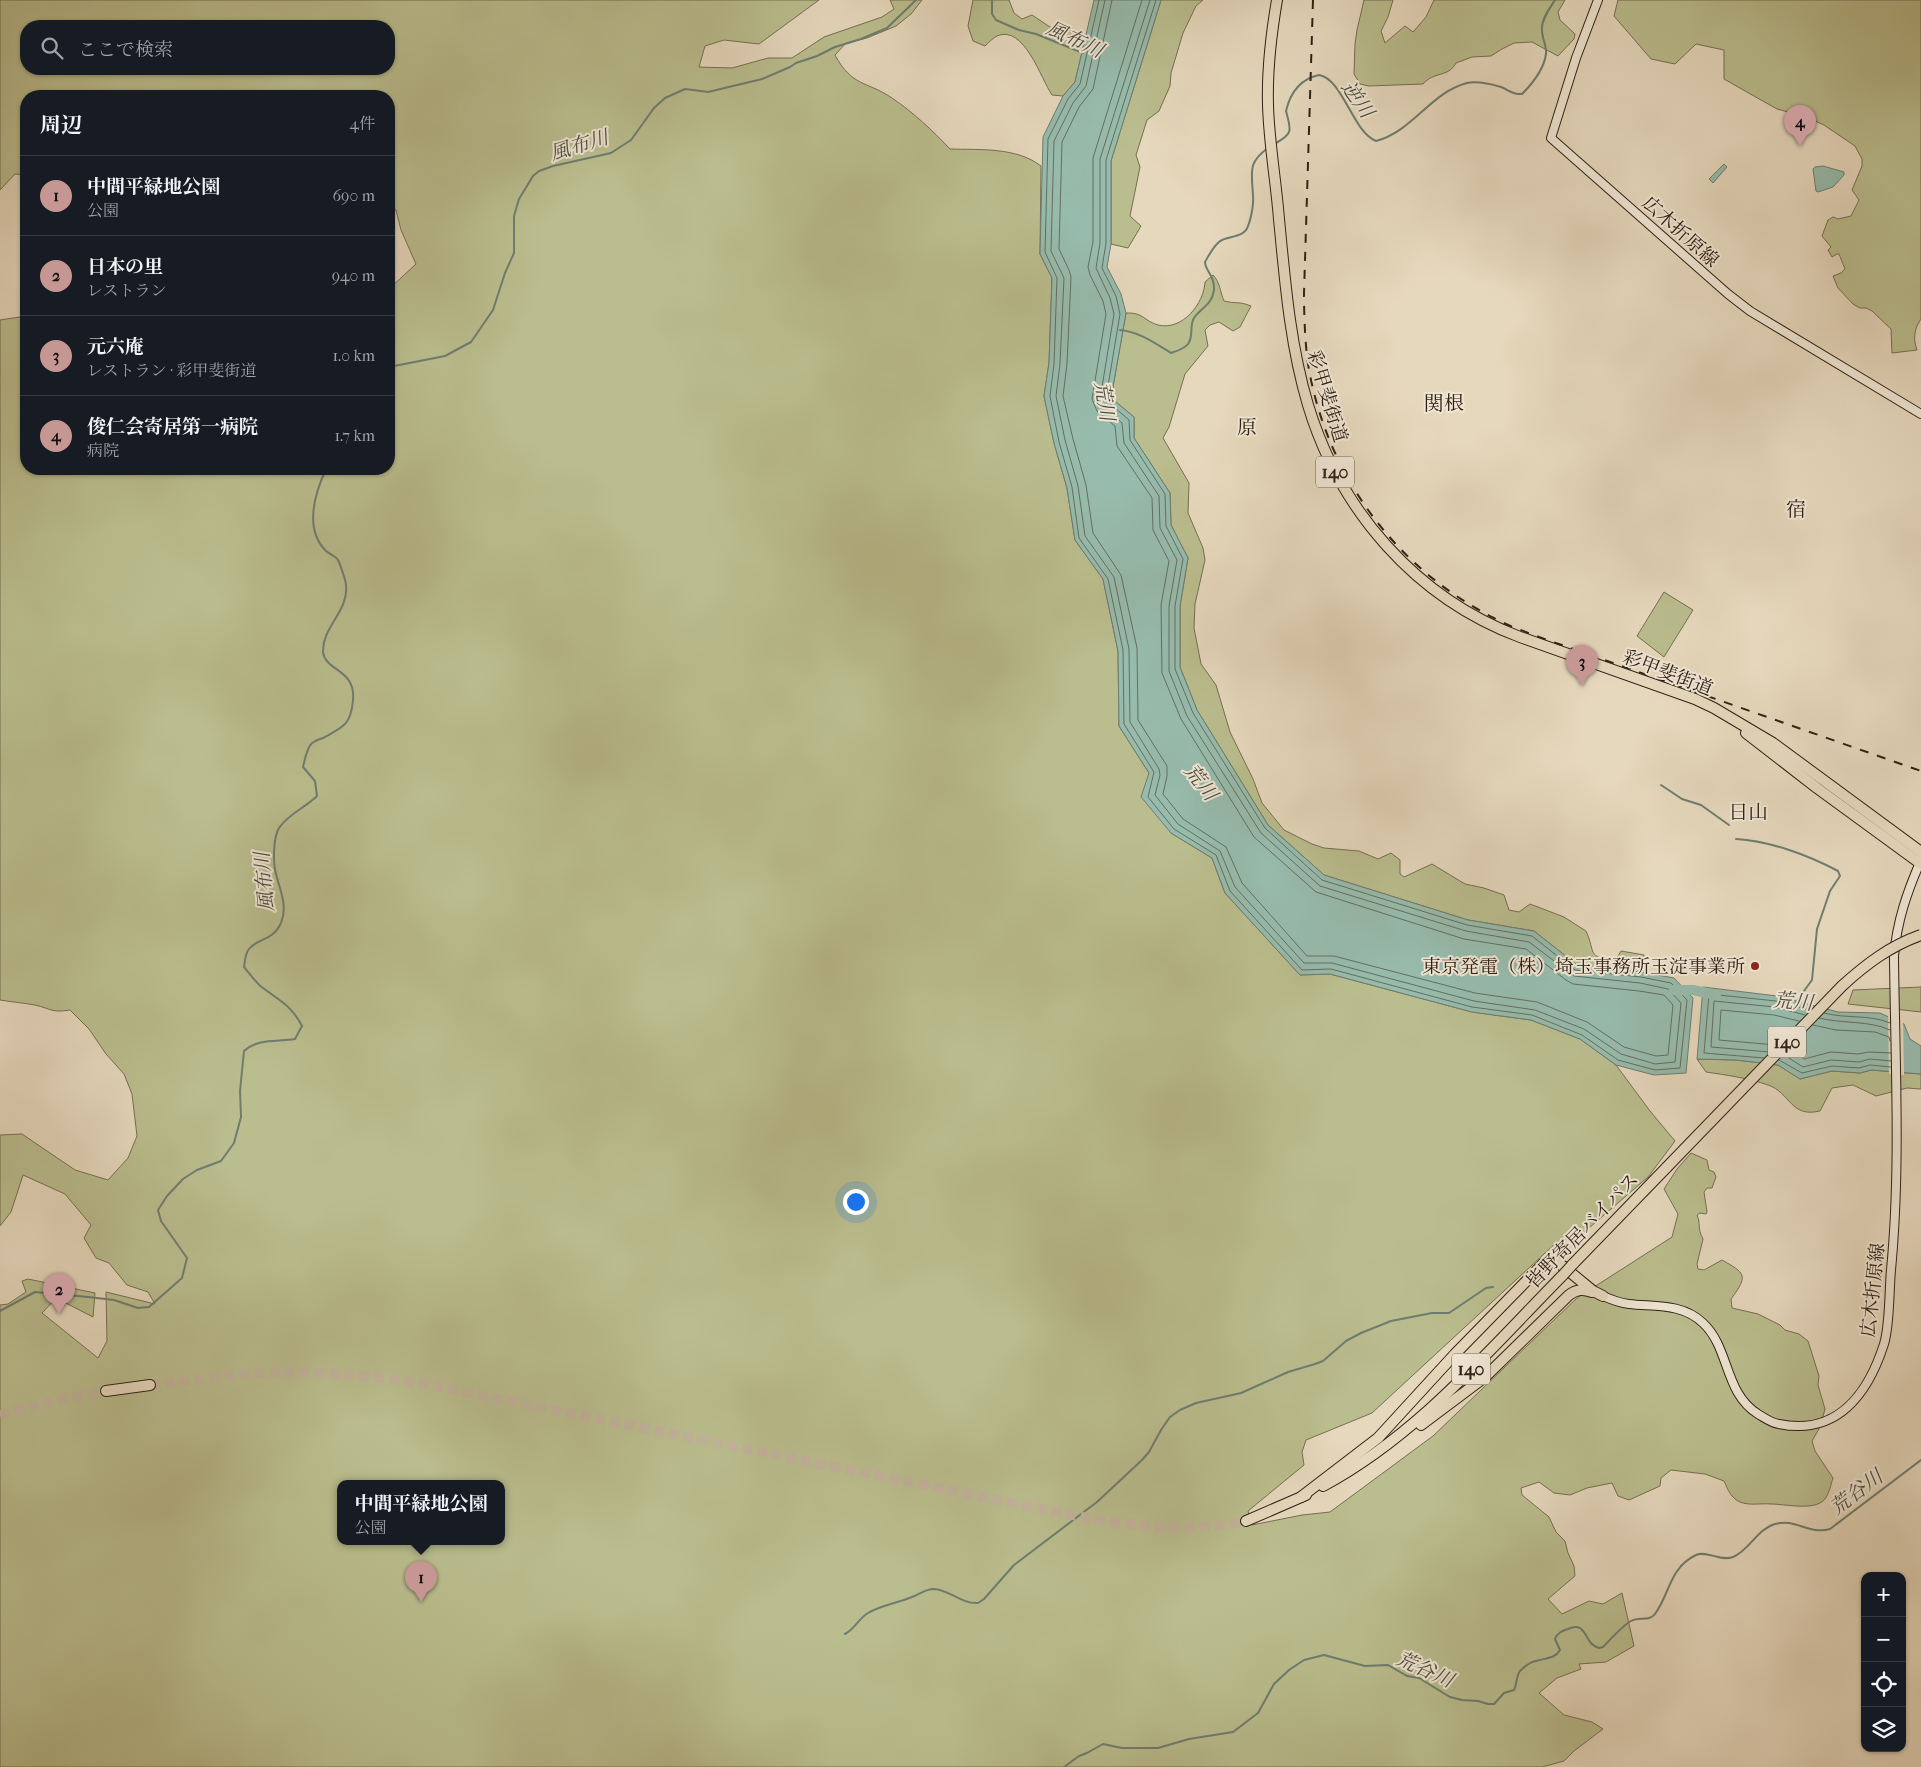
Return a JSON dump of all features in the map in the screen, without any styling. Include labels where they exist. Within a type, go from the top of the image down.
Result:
[{"type":"highway","name":"彩甲斐街道","points":[[1277,0],[1271,38],[1268,105],[1292,332],[1302,382],[1314,422],[1330,462],[1350,498],[1377,536],[1410,570],[1435,591],[1469,613],[1503,631],[1695,699],[1714,708],[1731,719],[1763,748],[1921,860]]},
{"type":"highway","name":"皆野寄居バイパス","points":[[1246,1521],[1301,1497],[1339,1477],[1404,1432],[1457,1384],[1842,986],[1873,960],[1896,945],[1921,935]]},
{"type":"highway","points":[[1301,1497],[1383,1433],[1455,1354],[1544,1263],[1550,1261],[1559,1263],[1603,1296]]},
{"type":"highway","points":[[1301,1497],[1329,1488],[1356,1474],[1400,1442],[1484,1377],[1574,1291],[1584,1289],[1603,1296]]},
{"type":"highway","points":[[112,1390],[147,1385]]},
{"type":"main road","name":"広木折原線","points":[[1598,0],[1576,58],[1551,138],[1728,294],[1750,311],[1921,414]]},
{"type":"main road","name":"広木折原線","points":[[1603,1296],[1616,1302],[1678,1309],[1694,1316],[1702,1322],[1714,1337],[1732,1383],[1742,1399],[1751,1410],[1777,1424],[1800,1426],[1818,1424],[1834,1418],[1850,1405],[1863,1390],[1880,1353],[1886,1334],[1896,1197],[1897,1099],[1894,956],[1897,926],[1909,888],[1921,860]]},
{"type":"shaded area","points":[[0,0],[819,0],[759,44],[724,40],[705,46],[699,67],[732,68],[768,58],[792,58],[824,37],[882,17],[894,9],[890,0],[922,0],[911,14],[896,26],[867,38],[846,43],[835,55],[841,65],[854,78],[900,104],[950,149],[998,151],[1021,155],[1041,166],[1040,254],[1052,278],[1049,363],[1044,396],[1054,443],[1067,488],[1075,540],[1103,579],[1118,651],[1119,726],[1149,773],[1171,833],[1212,858],[1225,893],[1300,975],[1330,974],[1472,1012],[1531,1020],[1580,1039],[1616,1065],[1675,1141],[1648,1177],[1582,1234],[1557,1242],[1372,1413],[1306,1440],[1302,1452],[1304,1465],[1248,1511],[1252,1525],[1302,1515],[1330,1512],[1433,1436],[1577,1298],[1672,1237],[1678,1214],[1664,1189],[1677,1169],[1691,1153],[1707,1160],[1709,1170],[1714,1172],[1716,1177],[1712,1188],[1707,1188],[1704,1192],[1706,1214],[1700,1213],[1697,1215],[1703,1239],[1697,1264],[1698,1269],[1704,1270],[1722,1260],[1736,1268],[1742,1275],[1742,1280],[1731,1299],[1732,1308],[1758,1314],[1780,1325],[1785,1330],[1799,1334],[1808,1341],[1819,1376],[1818,1385],[1825,1409],[1820,1427],[1812,1441],[1815,1451],[1833,1478],[1826,1498],[1819,1503],[1807,1506],[1744,1503],[1732,1496],[1724,1481],[1705,1474],[1671,1470],[1661,1478],[1660,1486],[1629,1500],[1618,1496],[1612,1483],[1587,1488],[1570,1495],[1554,1493],[1539,1482],[1521,1488],[1522,1495],[1549,1517],[1556,1532],[1565,1541],[1574,1566],[1575,1576],[1548,1599],[1562,1614],[1589,1601],[1603,1604],[1622,1593],[1634,1646],[1606,1662],[1579,1664],[1581,1669],[1557,1678],[1539,1693],[1564,1715],[1592,1722],[1603,1729],[1564,1761],[1542,1767],[0,1767],[0,1305],[8,1304],[26,1292],[22,1281],[28,1279],[95,1293],[93,1317],[56,1298],[42,1313],[98,1358],[107,1341],[106,1292],[155,1304],[148,1292],[127,1285],[109,1263],[96,1258],[84,1238],[91,1225],[65,1194],[23,1175],[11,1212],[0,1226],[0,1135],[22,1134],[75,1170],[108,1180],[128,1158],[137,1136],[132,1094],[124,1074],[106,1054],[89,1029],[70,1010],[55,1011],[35,1005],[0,1000],[0,320],[20,317],[20,475],[395,475],[395,283],[416,264],[401,230],[395,210],[395,90],[20,90],[20,174],[15,174],[0,190]]},
{"type":"shaded area","points":[[973,0],[1009,0],[1014,13],[1022,19],[1032,15],[1050,27],[1056,25],[1086,36],[1075,82],[1063,96],[1052,95],[1030,55],[1015,38],[1007,34],[997,36],[985,46],[973,41],[968,26]]},
{"type":"shaded area","points":[[1161,0],[1203,0],[1196,6],[1183,33],[1171,73],[1170,86],[1159,111],[1147,120],[1136,155],[1140,167],[1130,216],[1141,226],[1128,248],[1111,244],[1111,161]]},
{"type":"shaded area","points":[[1364,0],[1393,0],[1381,31],[1385,43],[1405,26],[1413,32],[1426,17],[1434,0],[1565,0],[1558,12],[1560,20],[1575,34],[1574,39],[1558,56],[1532,42],[1514,43],[1491,56],[1472,57],[1456,63],[1449,71],[1432,77],[1423,84],[1369,86],[1360,84],[1354,74],[1355,44]]},
{"type":"shaded area","points":[[1618,0],[1921,0],[1921,319],[1915,334],[1917,350],[1892,353],[1891,329],[1872,311],[1853,304],[1838,288],[1833,276],[1845,269],[1839,254],[1832,257],[1828,250],[1831,247],[1822,236],[1828,220],[1833,217],[1838,219],[1851,216],[1859,200],[1852,190],[1862,166],[1862,159],[1855,146],[1824,125],[1804,116],[1777,109],[1724,79],[1724,50],[1696,44],[1675,64],[1651,59],[1614,16]]},
{"type":"shaded area","points":[[1213,275],[1219,284],[1224,301],[1251,306],[1240,327],[1233,331],[1219,322],[1210,325],[1205,330],[1208,346],[1185,374],[1169,427],[1163,438],[1189,483],[1188,513],[1203,548],[1205,560],[1195,604],[1194,628],[1201,664],[1216,685],[1230,732],[1253,779],[1262,803],[1284,830],[1312,844],[1324,848],[1359,851],[1378,859],[1391,853],[1400,860],[1400,874],[1404,877],[1432,864],[1465,884],[1504,895],[1509,910],[1519,912],[1530,904],[1564,917],[1586,931],[1593,953],[1600,958],[1615,961],[1621,951],[1644,955],[1645,970],[1641,972],[1577,965],[1534,931],[1468,920],[1324,875],[1268,825],[1197,710],[1180,667],[1180,606],[1188,558],[1171,525],[1170,493],[1134,438],[1134,417],[1111,398],[1126,313],[1140,315],[1158,325],[1176,324],[1190,314],[1201,298],[1205,282]]},
{"type":"shaded area","points":[[1664,592],[1693,610],[1664,657],[1637,636]]},
{"type":"shaded area","points":[[1921,987],[1921,1012],[1848,1004],[1853,990]]},
{"type":"shaded area","points":[[1697,1059],[1736,1060],[1778,1065],[1800,1079],[1832,1071],[1860,1073],[1871,1070],[1921,1074],[1921,1089],[1907,1088],[1876,1096],[1853,1085],[1832,1088],[1820,1111],[1802,1111],[1791,1104],[1782,1093],[1768,1085],[1706,1072]]},
{"type":"water","points":[[1094,0],[1161,0],[1111,161],[1111,244],[1107,267],[1121,294],[1126,313],[1111,398],[1134,417],[1134,438],[1170,493],[1171,525],[1188,558],[1180,606],[1180,667],[1197,710],[1268,825],[1324,875],[1468,920],[1534,931],[1577,965],[1641,972],[1674,978],[1693,998],[1686,1073],[1654,1075],[1616,1065],[1580,1039],[1531,1020],[1472,1012],[1330,974],[1300,975],[1225,893],[1212,858],[1171,833],[1141,797],[1149,773],[1119,726],[1118,651],[1103,579],[1075,540],[1067,488],[1054,443],[1044,396],[1049,363],[1052,278],[1040,254],[1043,137],[1063,96],[1075,82]]},
{"type":"water","points":[[1724,164],[1727,167],[1713,183],[1709,179]]},
{"type":"water","points":[[1823,166],[1844,172],[1844,175],[1833,187],[1818,192],[1816,191],[1813,169]]},
{"type":"water","points":[[1703,987],[1777,996],[1838,1012],[1880,1013],[1904,1024],[1910,1039],[1921,1046],[1921,1074],[1871,1070],[1860,1073],[1832,1071],[1800,1079],[1778,1065],[1736,1060],[1697,1059]]},
{"type":"pier","points":[[1888,1014],[1903,1020],[1904,1075],[1889,1074]]},
{"type":"waterway","name":"風布川","points":[[395,366],[445,356],[471,342],[493,310],[505,273],[514,253],[514,216],[519,199],[533,176],[539,171],[611,153],[631,140],[654,108],[665,98],[685,89],[708,92],[762,79],[835,47],[887,28],[916,0]]},
{"type":"waterway","name":"風布川","points":[[992,0],[992,14],[996,20],[1083,53]]},
{"type":"waterway","name":"逆川","points":[[1274,144],[1288,134],[1290,127],[1286,111],[1293,93],[1306,80],[1319,75],[1335,86],[1360,127],[1376,141],[1400,129],[1443,95],[1467,83],[1488,84],[1522,94],[1537,76],[1545,60],[1546,51],[1542,35],[1542,24],[1555,0]]},
{"type":"waterway","name":"逆川","points":[[1120,330],[1141,336],[1171,353],[1182,349],[1188,344],[1191,338],[1194,318],[1209,303],[1213,295],[1214,285],[1205,262],[1219,242],[1241,234],[1246,230],[1253,203],[1252,169],[1257,158],[1268,148]]},
{"type":"waterway","name":"風布川","points":[[0,1311],[35,1292],[114,1300],[138,1308],[149,1307],[182,1278],[187,1258],[161,1221],[158,1210],[167,1196],[183,1179],[197,1170],[221,1161],[234,1143],[241,1117],[240,1091],[244,1051],[262,1042],[295,1039],[302,1026],[289,1008],[260,986],[244,967],[249,949],[274,933],[283,917],[283,898],[274,864],[275,844],[277,832],[283,823],[317,796],[315,781],[303,767],[307,751],[312,743],[341,728],[348,720],[352,708],[353,690],[350,682],[329,663],[323,652],[327,635],[344,603],[346,594],[344,576],[338,560],[326,551],[319,542],[313,522],[315,500],[324,475]]},
{"type":"waterway","points":[[1661,785],[1682,799],[1701,805],[1729,825]]},
{"type":"waterway","points":[[1736,839],[1749,840],[1802,854],[1838,871],[1840,876],[1830,891],[1817,929],[1812,980],[1796,1002]]},
{"type":"waterway","name":"荒川","points":[[1674,990],[1693,990],[1716,995]]},
{"type":"waterway","points":[[845,1634],[868,1613],[928,1590],[940,1590],[972,1603],[978,1603],[984,1599],[1014,1565],[1097,1502],[1142,1460],[1149,1452],[1170,1417],[1180,1410],[1196,1403],[1241,1393],[1288,1372],[1323,1361],[1346,1341],[1391,1321],[1432,1313],[1449,1313],[1486,1288],[1493,1287]]},
{"type":"waterway","name":"荒谷川","points":[[1064,1767],[1079,1756],[1103,1744],[1122,1748],[1158,1748],[1189,1739],[1233,1732],[1258,1713],[1274,1684],[1289,1670],[1304,1660],[1324,1655],[1365,1666],[1388,1665],[1407,1676],[1419,1678],[1450,1697],[1494,1704],[1504,1693],[1514,1690],[1519,1673],[1525,1666],[1553,1657],[1558,1653],[1560,1650],[1555,1639],[1562,1631],[1574,1627],[1579,1628],[1594,1646],[1603,1647],[1620,1629],[1631,1621],[1650,1618],[1655,1614],[1675,1574],[1687,1560],[1700,1554],[1723,1558],[1733,1557],[1744,1550],[1763,1530],[1775,1524],[1789,1523],[1815,1530],[1830,1529],[1921,1460]]},
{"type":"tunnel","points":[[150,1385],[265,1373],[325,1373],[385,1379],[425,1384],[1092,1519],[1169,1527],[1207,1527],[1246,1521]]},
{"type":"tunnel","points":[[0,1415],[53,1401],[106,1391]]},
{"type":"railway","points":[[1313,0],[1304,293],[1308,364],[1317,404],[1331,443],[1349,480],[1371,514],[1396,545],[1426,573],[1458,597],[1505,624],[1921,771]]},
{"type":"place","name":"俊仁会寄居第一病院","points":[[1800,146]]},
{"type":"place","name":"元六庵","points":[[1582,686]]},
{"type":"place","name":"東京発電（株）埼玉事務所玉淀事業所","points":[[1755,966]]},
{"type":"place","name":"日本の里","points":[[59,1314]]},
{"type":"place","name":"中間平緑地公園","points":[[421,1602]]},
{"type":"district","name":"関根","points":[[1444,403]]},
{"type":"district","name":"原","points":[[1247,427]]},
{"type":"district","name":"宿","points":[[1796,509]]},
{"type":"district","name":"日山","points":[[1748,812]]}]
